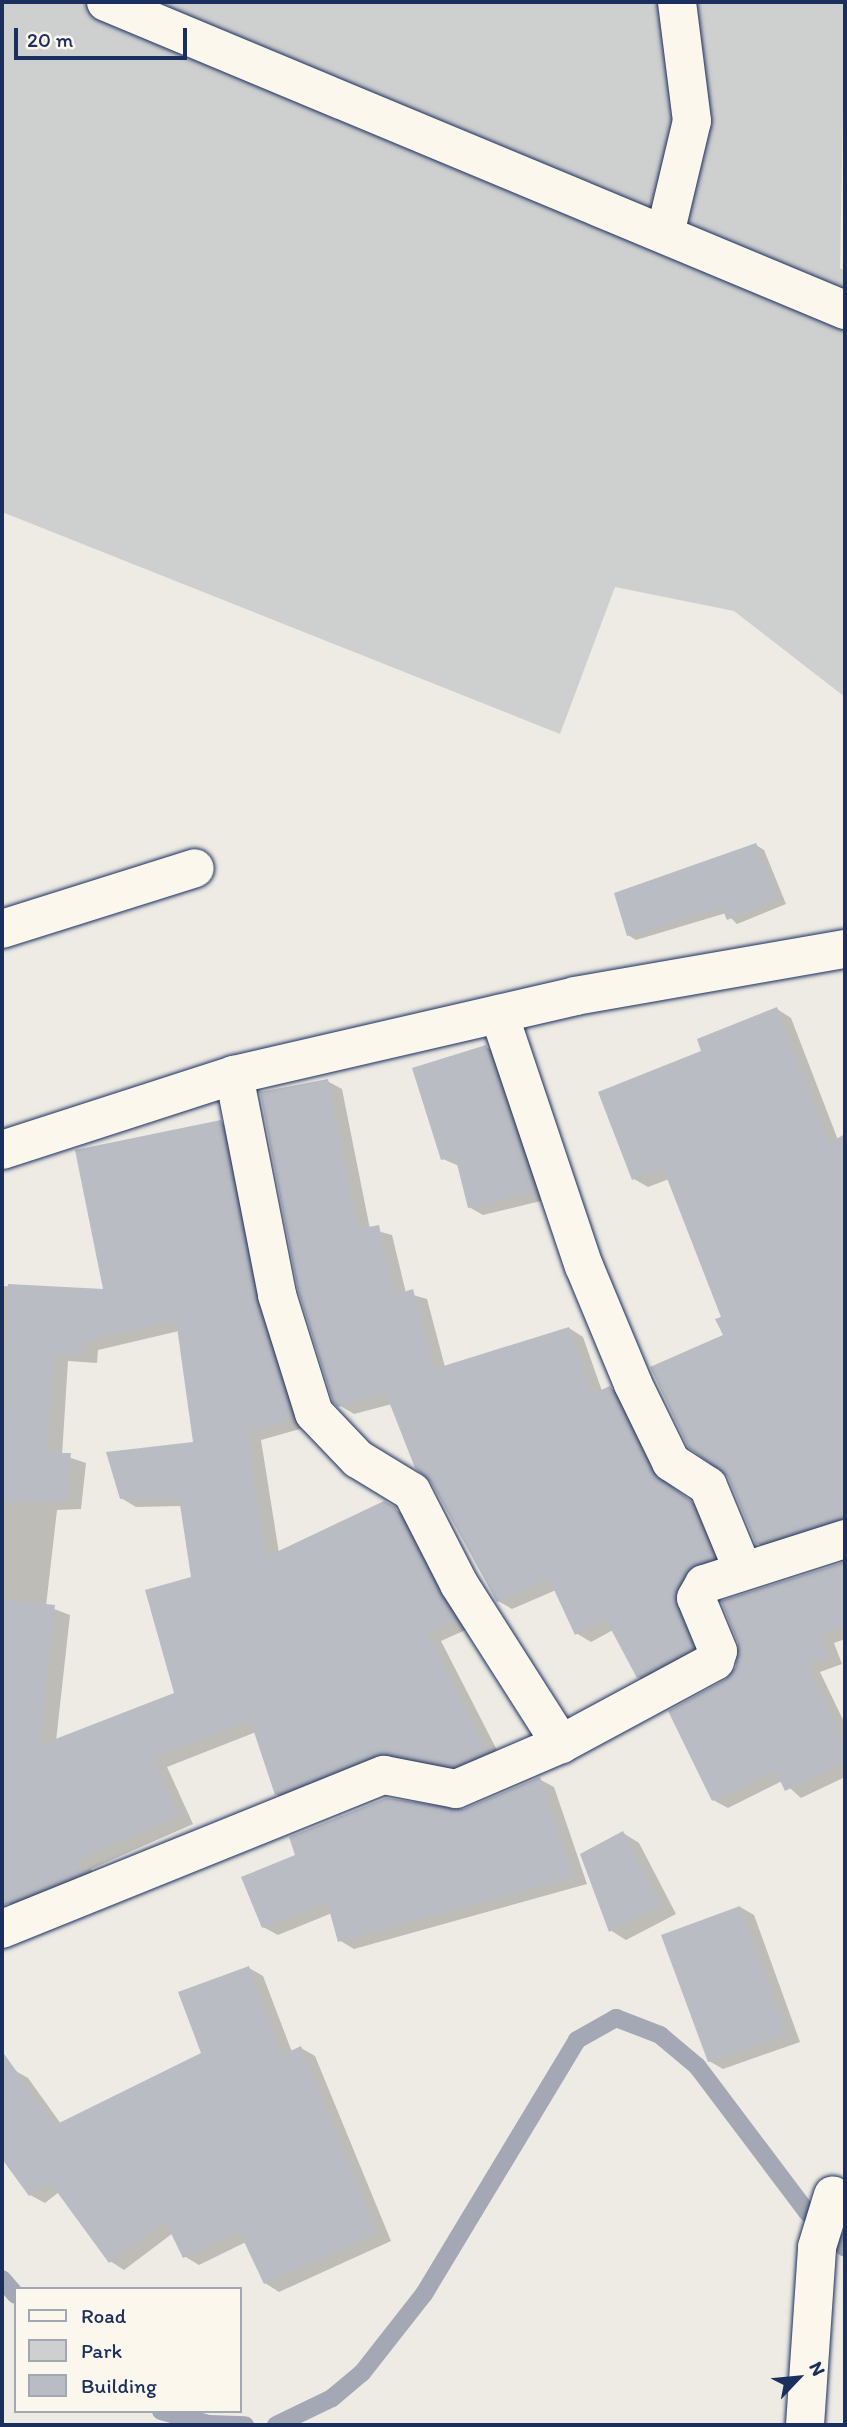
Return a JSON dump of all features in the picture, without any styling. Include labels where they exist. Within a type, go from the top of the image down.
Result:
[{"type":"street","points":[[106,2],[845,310]]},
{"type":"street","points":[[665,234],[692,121],[677,2]]},
{"type":"street","points":[[2,929],[195,868]]},
{"type":"street","points":[[2,1150],[234,1075],[499,1014],[845,949]]},
{"type":"street","points":[[499,1014],[584,1266],[634,1384],[671,1462],[708,1486],[743,1568]]},
{"type":"street","points":[[234,1075],[277,1295],[309,1403],[327,1431],[358,1458],[412,1492],[459,1584],[561,1744]]},
{"type":"street","points":[[2,1929],[384,1775],[456,1789],[561,1744],[715,1661],[718,1651],[696,1598],[705,1584],[743,1568],[845,1539]]},
{"type":"street","points":[[805,2425],[817,2247],[831,2201]]},
{"type":"green space","points":[[2,2],[845,2],[840,268],[845,271],[845,697],[734,611],[615,587],[560,734],[2,512]]},
{"type":"building","points":[[756,843],[779,899],[727,920],[722,908],[627,936],[614,893]]},
{"type":"building","points":[[777,1007],[829,1143],[845,1134],[845,1518],[756,1544],[728,1477],[688,1447],[650,1367],[723,1335],[715,1319],[721,1317],[663,1168],[632,1180],[598,1092],[701,1051],[697,1039]]},
{"type":"building","points":[[486,1045],[536,1191],[468,1208],[455,1156],[441,1160],[412,1068]]},
{"type":"building","points":[[328,1079],[358,1229],[379,1225],[394,1295],[413,1289],[434,1369],[569,1327],[592,1394],[610,1386],[652,1472],[690,1501],[714,1558],[686,1572],[674,1596],[693,1648],[637,1678],[606,1620],[575,1635],[549,1579],[497,1602],[431,1482],[415,1468],[386,1394],[338,1407],[333,1402],[298,1290],[260,1092]]},
{"type":"building","points":[[221,1120],[256,1299],[293,1419],[247,1432],[266,1557],[384,1501],[395,1507],[456,1620],[428,1632],[488,1752],[454,1766],[377,1755],[275,1795],[250,1720],[153,1758],[179,1815],[77,1860],[83,1873],[2,1906],[2,1599],[55,1605],[40,1745],[174,1693],[145,1590],[191,1577],[179,1498],[120,1499],[106,1452],[193,1442],[176,1320],[83,1342],[82,1355],[54,1354],[47,1453],[71,1453],[66,1501],[2,1503],[8,1284],[103,1289],[75,1150]]},
{"type":"building","points":[[845,1562],[845,1625],[820,1635],[828,1656],[807,1664],[845,1744],[845,1762],[785,1791],[775,1770],[712,1801],[668,1711],[725,1680],[736,1667],[738,1643],[721,1601]]},
{"type":"building","points":[[540,1777],[574,1877],[338,1942],[327,1902],[262,1928],[241,1877],[295,1855],[289,1837],[386,1798],[464,1809]]},
{"type":"building","points":[[623,1831],[661,1905],[609,1932],[580,1854]]},
{"type":"building","points":[[740,1906],[787,2034],[708,2062],[661,1935]]},
{"type":"building","points":[[249,1966],[282,2055],[301,2046],[377,2233],[264,2284],[239,2231],[183,2258],[165,2221],[109,2263],[49,2181],[29,2196],[2,2159],[2,2051],[55,2125],[201,2053],[178,1992]]},
{"type":"waterway","points":[[276,2425],[332,2398],[362,2373],[424,2294],[577,2040],[616,2018],[660,2035],[697,2066],[807,2212],[845,2248]]},
{"type":"waterway","points":[[2,2279],[14,2293]]},
{"type":"waterway","points":[[168,2413],[209,2424],[245,2425]]}]
